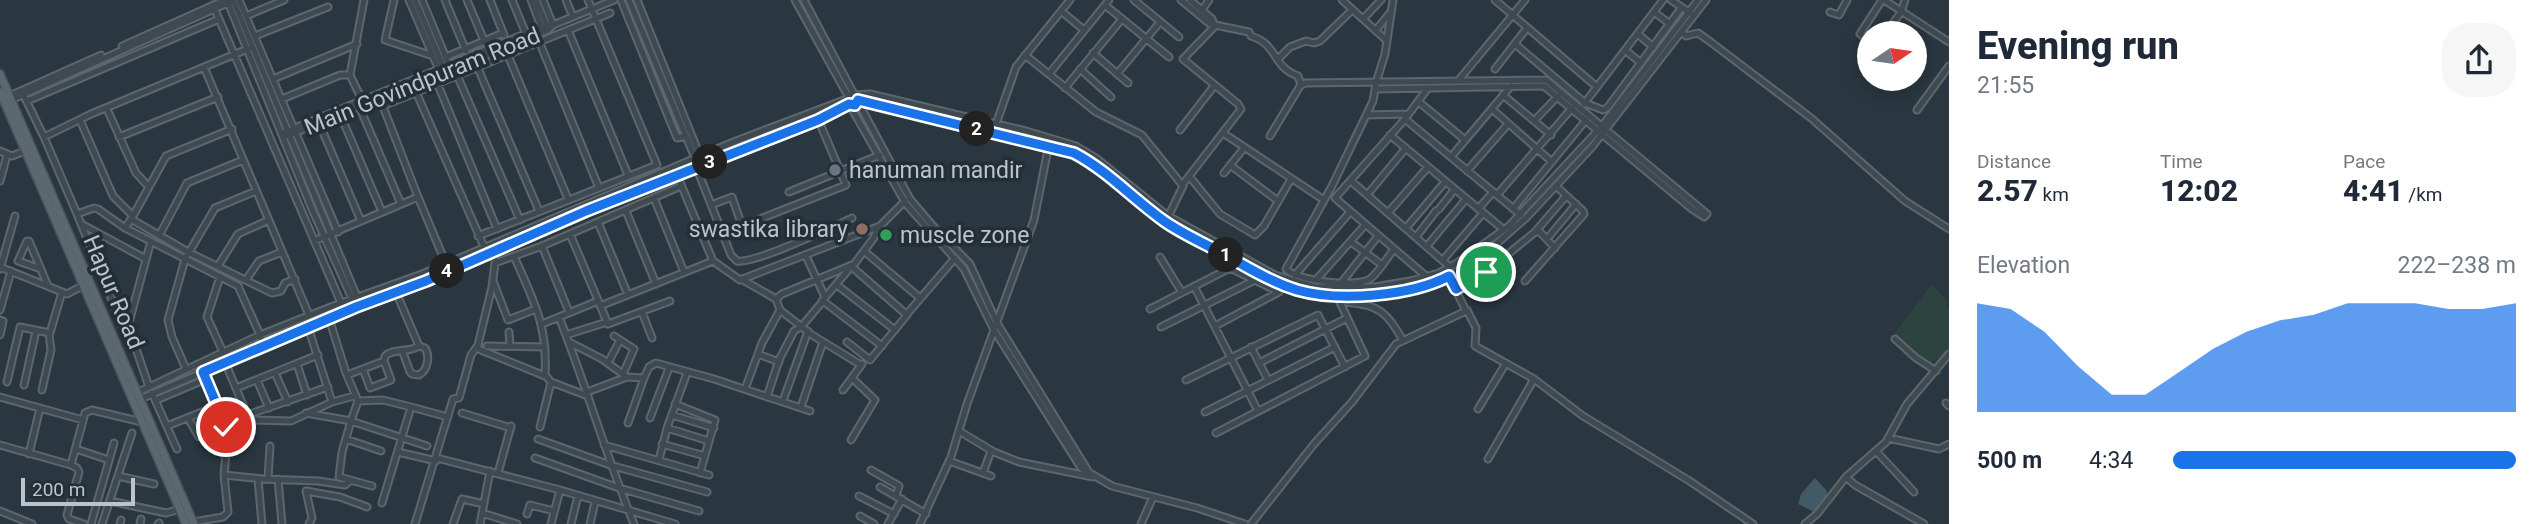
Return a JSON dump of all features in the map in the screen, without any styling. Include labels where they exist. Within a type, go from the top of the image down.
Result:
[{"type":"main road","name":"Hapur Road","points":[[0,74],[5,98],[25,151],[86,284]]},
{"type":"main road","name":"Hapur Road","points":[[5,98],[191,523]]},
{"type":"main road","name":"Hapur Road","points":[[135,398],[142,422],[180,509],[191,523]]},
{"type":"street","points":[[239,0],[338,232]]},
{"type":"street","points":[[246,16],[284,0]]},
{"type":"street","points":[[364,0],[350,75],[401,204]]},
{"type":"street","points":[[394,0],[384,40],[433,55]]},
{"type":"street","points":[[409,0],[441,70]]},
{"type":"street","points":[[415,0],[441,70]]},
{"type":"street","points":[[422,0],[446,57],[437,83],[497,229]]},
{"type":"street","points":[[444,0],[465,49],[477,67],[539,211]]},
{"type":"street","points":[[467,0],[488,49]]},
{"type":"street","points":[[489,0],[507,41]]},
{"type":"street","points":[[512,0],[526,33]]},
{"type":"street","points":[[534,0],[547,28]]},
{"type":"street","points":[[543,0],[547,28]]},
{"type":"street","points":[[566,0],[573,17]]},
{"type":"street","points":[[478,236],[657,165],[589,0]]},
{"type":"street","name":"Main Govindpuram Road","points":[[286,134],[612,0]]},
{"type":"street","points":[[621,0],[677,138],[685,136]]},
{"type":"street","points":[[629,0],[646,31],[731,255],[740,262],[787,246],[852,218]]},
{"type":"street","points":[[637,0],[654,61],[696,158]]},
{"type":"street","points":[[795,0],[853,99]]},
{"type":"street","points":[[804,0],[905,201],[967,274],[994,330],[1077,464],[1092,476],[1112,486],[1229,522],[1245,524]]},
{"type":"street","points":[[994,133],[1012,75],[1070,0]]},
{"type":"street","points":[[1134,0],[1179,37]]},
{"type":"street","points":[[1181,0],[1214,26],[1249,32],[1251,36],[1265,40],[1284,71],[1298,76],[1301,85],[1270,136]]},
{"type":"street","points":[[1190,0],[1212,19],[1214,26]]},
{"type":"street","points":[[1202,10],[1209,0]]},
{"type":"street","points":[[1342,0],[1386,40]]},
{"type":"street","points":[[1278,59],[1290,47],[1306,41],[1320,41],[1356,0]]},
{"type":"street","points":[[1363,19],[1381,0]]},
{"type":"street","points":[[1393,0],[1385,54],[1373,101],[1286,270],[1316,280],[1367,280],[1394,249]]},
{"type":"street","points":[[1496,0],[1597,87]]},
{"type":"street","points":[[1458,81],[1525,0]]},
{"type":"street","points":[[1580,109],[1663,0]]},
{"type":"street","points":[[1671,0],[1692,14]]},
{"type":"street","points":[[1337,294],[1449,271],[1514,229],[1556,186],[1681,32],[1698,0]]},
{"type":"street","points":[[1337,294],[1401,291],[1435,283],[1504,230],[1602,130],[1692,14],[1706,0]]},
{"type":"street","points":[[1830,12],[1839,15],[1847,0]]},
{"type":"street","points":[[1869,21],[1883,0],[1949,42]]},
{"type":"street","points":[[1895,21],[1905,0]]},
{"type":"street","points":[[5,98],[22,93],[229,1]]},
{"type":"street","name":"Main Govindpuram Road","points":[[229,1],[358,306]]},
{"type":"street","points":[[1049,74],[1107,2],[1122,19],[1169,57]]},
{"type":"street","points":[[214,7],[341,303]]},
{"type":"street","points":[[255,36],[328,7]]},
{"type":"street","points":[[1515,44],[1585,103],[1600,110],[1605,109],[1682,7]]},
{"type":"street","points":[[1061,11],[1084,30]]},
{"type":"street","points":[[1654,12],[1670,24]]},
{"type":"street","points":[[446,264],[383,107],[610,13]]},
{"type":"street","points":[[1376,30],[1389,13]]},
{"type":"street","points":[[27,102],[219,19]]},
{"type":"street","points":[[1065,88],[1122,19]]},
{"type":"street","points":[[1117,74],[1160,22]]},
{"type":"street","points":[[1182,184],[1241,107],[1183,59],[1214,26]]},
{"type":"street","name":"Main Govindpuram Road","points":[[471,58],[526,33],[547,28]]},
{"type":"street","points":[[1495,69],[1527,28]]},
{"type":"street","points":[[568,30],[628,175]]},
{"type":"street","points":[[1681,32],[1686,36],[1698,33],[1708,40],[1811,118],[1882,177],[1900,197],[1949,229]]},
{"type":"street","points":[[446,57],[503,33]]},
{"type":"street","points":[[1637,34],[1653,47]]},
{"type":"street","points":[[539,41],[599,188]]},
{"type":"street","points":[[273,79],[357,44]]},
{"type":"street","points":[[44,137],[250,48]]},
{"type":"street","points":[[1625,50],[1641,63]]},
{"type":"street","points":[[508,53],[568,199]]},
{"type":"street","points":[[1093,53],[1128,83]]},
{"type":"street","points":[[1025,55],[1096,112],[1142,135],[1182,184],[1183,189],[1167,219]]},
{"type":"street","points":[[647,64],[654,61]]},
{"type":"street","points":[[1917,110],[1949,66]]},
{"type":"street","points":[[204,67],[309,315]]},
{"type":"street","points":[[1080,69],[1111,97]]},
{"type":"street","points":[[282,99],[340,75],[350,75]]},
{"type":"street","points":[[457,75],[520,220]]},
{"type":"street","points":[[1301,85],[1428,88],[1544,86],[1586,120],[1602,130],[1705,211],[1706,217],[1692,209],[1602,130],[1580,109],[1544,79],[1376,86]]},
{"type":"street","points":[[1180,130],[1214,86]]},
{"type":"street","points":[[1451,157],[1511,86]]},
{"type":"street","points":[[1427,277],[1335,198],[1419,102],[1428,88]]},
{"type":"street","points":[[416,92],[486,250]]},
{"type":"street","points":[[22,93],[44,137],[123,327],[132,337],[151,390],[177,449]]},
{"type":"street","points":[[135,398],[186,369],[260,335],[446,264],[486,250],[494,251],[525,234],[660,173],[870,94],[1076,146],[1096,158],[1167,219]]},
{"type":"street","points":[[1503,95],[1550,135]]},
{"type":"street","points":[[1534,121],[1558,96]]},
{"type":"street","points":[[119,137],[218,97]]},
{"type":"street","points":[[151,390],[203,372],[396,292],[525,234],[818,120],[853,99],[1064,149],[1089,161],[1167,219],[1275,275],[1337,294],[1388,316],[1402,340]]},
{"type":"street","points":[[1419,102],[1465,140]]},
{"type":"street","name":"Main Govindpuram Road","points":[[296,130],[340,114],[361,103]]},
{"type":"street","points":[[1443,260],[1495,193],[1538,149],[1572,108]]},
{"type":"street","points":[[107,109],[136,173],[148,186]]},
{"type":"street","points":[[1492,109],[1552,162]]},
{"type":"street","points":[[340,114],[382,212]]},
{"type":"street","points":[[1366,115],[1407,116],[1451,157],[1521,215]]},
{"type":"street","points":[[80,120],[113,196],[132,217],[188,252],[274,293],[281,292],[285,284],[295,279]]},
{"type":"street","points":[[711,205],[732,197],[742,226],[846,185],[818,120]]},
{"type":"street","points":[[1513,209],[1586,120]]},
{"type":"street","points":[[319,122],[361,221]]},
{"type":"street","points":[[1468,171],[1508,124]]},
{"type":"street","points":[[125,228],[163,161],[171,153],[232,129]]},
{"type":"street","points":[[1223,133],[1324,200]]},
{"type":"street","points":[[1391,135],[1504,230]]},
{"type":"street","points":[[920,524],[949,461],[1034,220],[1050,138]]},
{"type":"street","points":[[1224,173],[1244,148]]},
{"type":"street","points":[[1367,195],[1406,148]]},
{"type":"street","points":[[0,181],[2,152],[15,156],[25,151]]},
{"type":"street","points":[[789,192],[882,154]]},
{"type":"street","points":[[882,154],[913,204],[970,264],[997,323],[1092,476]]},
{"type":"street","points":[[159,236],[187,183],[243,160]]},
{"type":"street","points":[[1230,166],[1278,201]]},
{"type":"street","points":[[1388,213],[1428,167]]},
{"type":"street","points":[[660,173],[663,180]]},
{"type":"street","points":[[677,175],[713,261],[737,278],[776,299],[780,310],[823,342],[861,365]]},
{"type":"street","points":[[1189,176],[1220,214],[1255,235],[1259,233],[1291,179]]},
{"type":"street","points":[[1350,181],[1443,260],[1476,328],[1474,345],[1534,379],[1583,416],[1688,480],[1753,524]]},
{"type":"street","points":[[1406,228],[1445,182]]},
{"type":"street","points":[[495,264],[681,186]]},
{"type":"street","points":[[1525,281],[1584,214],[1556,186]]},
{"type":"street","points":[[1416,237],[1454,190]]},
{"type":"street","points":[[186,369],[169,330],[168,320],[185,259],[215,208],[256,191]]},
{"type":"street","points":[[1456,289],[1491,268],[1535,232],[1566,196]]},
{"type":"street","points":[[314,241],[418,197]]},
{"type":"street","points":[[654,198],[684,272]]},
{"type":"street","points":[[1427,246],[1466,199]]},
{"type":"street","points":[[766,397],[794,331],[802,326],[864,251],[880,226],[905,201]]},
{"type":"street","points":[[1427,202],[1449,219]]},
{"type":"street","points":[[1547,239],[1576,204]]},
{"type":"street","points":[[77,214],[98,209],[125,228],[240,289],[265,345]]},
{"type":"street","points":[[626,211],[656,284]]},
{"type":"street","points":[[1295,275],[1350,212]]},
{"type":"street","points":[[15,216],[0,267],[67,294],[86,284]]},
{"type":"street","points":[[218,266],[238,234],[269,220]]},
{"type":"street","points":[[598,222],[628,295]]},
{"type":"street","points":[[81,224],[146,259]]},
{"type":"street","points":[[1316,280],[1365,225]]},
{"type":"street","points":[[743,280],[880,226]]},
{"type":"street","points":[[1535,232],[1540,232],[1555,248]]},
{"type":"street","points":[[0,233],[9,236]]},
{"type":"street","points":[[525,234],[530,250]]},
{"type":"street","points":[[570,234],[607,323]]},
{"type":"street","points":[[1216,432],[1365,355],[1337,294],[1342,282],[1378,236]]},
{"type":"street","points":[[41,269],[18,261],[27,241],[29,241],[41,269],[48,286]]},
{"type":"street","points":[[127,330],[151,241]]},
{"type":"street","points":[[1351,242],[1382,265]]},
{"type":"street","points":[[542,246],[569,312]]},
{"type":"street","points":[[246,280],[258,261],[282,251]]},
{"type":"street","points":[[415,524],[453,399],[459,398],[471,355],[476,348],[493,281],[494,251]]},
{"type":"street","points":[[864,251],[920,298]]},
{"type":"street","points":[[514,256],[542,324],[545,376]]},
{"type":"street","points":[[806,256],[823,300],[882,346]]},
{"type":"street","points":[[1160,257],[1181,291]]},
{"type":"street","points":[[846,342],[866,359],[872,359],[906,314],[955,258]]},
{"type":"street","points":[[542,324],[569,312],[628,295],[713,261]]},
{"type":"street","points":[[776,299],[852,265]]},
{"type":"street","points":[[852,265],[863,279],[906,314]]},
{"type":"street","points":[[1150,309],[1230,268],[1279,293],[1215,326]]},
{"type":"street","points":[[0,310],[11,271]]},
{"type":"street","points":[[220,277],[207,317],[223,352]]},
{"type":"street","points":[[1161,327],[1255,280]]},
{"type":"street","points":[[493,281],[508,320],[536,309]]},
{"type":"street","points":[[837,285],[895,330]]},
{"type":"street","points":[[1194,286],[1258,411]]},
{"type":"street","points":[[42,390],[51,351],[49,334],[62,292]]},
{"type":"street","points":[[396,292],[419,346]]},
{"type":"street","points":[[568,339],[670,301]]},
{"type":"street","points":[[745,389],[771,324],[780,310]]},
{"type":"street","points":[[1251,524],[1314,444],[1352,402],[1396,344],[1466,310]]},
{"type":"street","points":[[642,312],[652,338]]},
{"type":"street","points":[[1186,380],[1318,315],[1345,367]]},
{"type":"street","points":[[559,317],[610,465],[634,524]]},
{"type":"street","points":[[329,318],[356,398],[339,477],[372,486]]},
{"type":"street","points":[[1259,363],[1347,318]]},
{"type":"street","points":[[0,320],[3,321],[0,335]]},
{"type":"street","points":[[6,382],[20,327],[49,334]]},
{"type":"street","points":[[308,327],[332,402]]},
{"type":"street","points":[[24,384],[36,331]]},
{"type":"street","points":[[784,398],[808,331]]},
{"type":"street","points":[[509,332],[510,346]]},
{"type":"street","points":[[476,348],[545,376],[551,382],[587,394],[625,375],[634,349],[617,338],[608,363]]},
{"type":"street","points":[[1895,338],[1916,358],[1936,371]]},
{"type":"street","points":[[568,339],[625,375],[644,378]]},
{"type":"street","points":[[801,407],[823,342]]},
{"type":"street","points":[[363,369],[370,388],[391,380],[384,361],[385,356],[390,352],[419,346],[425,348],[428,353],[425,370],[419,375],[412,374],[402,350]]},
{"type":"street","points":[[486,346],[545,347]]},
{"type":"street","points":[[1251,347],[1268,380]]},
{"type":"street","points":[[1205,412],[1335,347]]},
{"type":"street","points":[[758,354],[779,362]]},
{"type":"street","points":[[236,388],[318,355]]},
{"type":"street","points":[[1805,524],[1817,514],[1846,477],[1888,438],[1907,404],[1948,357]]},
{"type":"street","points":[[843,390],[866,359]]},
{"type":"street","points":[[347,375],[384,361]]},
{"type":"street","points":[[225,362],[248,418]]},
{"type":"street","points":[[628,423],[644,378],[653,363],[810,411]]},
{"type":"street","points":[[1478,409],[1506,363]]},
{"type":"street","points":[[297,364],[307,395]]},
{"type":"street","points":[[650,418],[668,368]]},
{"type":"street","points":[[191,523],[226,516],[228,508],[224,475],[227,429],[203,372]]},
{"type":"street","points":[[275,373],[288,402]]},
{"type":"street","points":[[659,460],[667,428],[687,373]]},
{"type":"street","points":[[851,440],[875,400],[852,378]]},
{"type":"street","points":[[156,400],[206,379]]},
{"type":"street","points":[[1488,459],[1534,379]]},
{"type":"street","points":[[257,380],[269,408]]},
{"type":"street","points":[[540,427],[551,382]]},
{"type":"street","points":[[188,418],[199,436],[227,429],[269,408],[328,387]]},
{"type":"street","points":[[0,397],[83,420]]},
{"type":"street","points":[[248,418],[286,422],[332,402],[356,398],[383,400],[448,417]]},
{"type":"street","points":[[675,404],[714,418],[714,428],[700,472]]},
{"type":"street","points":[[167,426],[217,406]]},
{"type":"street","points":[[382,503],[411,407]]},
{"type":"street","points":[[29,454],[40,408]]},
{"type":"street","points":[[71,466],[85,413],[92,410],[142,422]]},
{"type":"street","points":[[306,413],[351,421],[427,446]]},
{"type":"street","points":[[462,413],[511,426],[498,473]]},
{"type":"street","points":[[672,415],[714,428]]},
{"type":"street","points":[[667,428],[709,441]]},
{"type":"street","points":[[959,431],[992,451],[1023,463],[1092,476]]},
{"type":"street","points":[[102,524],[132,433]]},
{"type":"street","points":[[1888,438],[1939,449],[1949,444]]},
{"type":"street","points":[[346,439],[381,451]]},
{"type":"street","points":[[538,439],[610,465],[707,492]]},
{"type":"street","points":[[91,524],[114,443]]},
{"type":"street","points":[[604,444],[709,475]]},
{"type":"street","points":[[662,444],[705,456]]},
{"type":"street","points":[[0,445],[77,468],[79,472],[67,517],[84,524]]},
{"type":"street","points":[[268,479],[270,446]]},
{"type":"street","points":[[75,449],[109,460]]},
{"type":"street","points":[[984,473],[992,451]]},
{"type":"street","points":[[1876,451],[1914,492]]},
{"type":"street","points":[[398,452],[498,473],[675,524]]},
{"type":"street","points":[[535,458],[619,488],[699,511]]},
{"type":"street","points":[[949,461],[991,477]]},
{"type":"street","points":[[871,470],[900,486],[894,514],[888,524]]},
{"type":"street","points":[[480,524],[490,471]]},
{"type":"street","points":[[224,475],[345,485],[351,480]]},
{"type":"street","points":[[118,476],[154,484]]},
{"type":"street","points":[[1846,477],[1855,485],[1924,524]]},
{"type":"street","points":[[258,479],[262,524]]},
{"type":"street","points":[[278,480],[282,524]]},
{"type":"street","points":[[880,487],[926,514]]},
{"type":"street","points":[[551,524],[560,490]]},
{"type":"street","points":[[309,524],[312,518],[306,491],[340,497],[367,507]]},
{"type":"street","points":[[571,524],[578,496]]},
{"type":"street","points":[[859,496],[894,514]]},
{"type":"street","points":[[1141,524],[1153,497]]},
{"type":"street","points":[[453,524],[462,499],[484,504]]},
{"type":"street","points":[[110,501],[166,513],[180,509]]},
{"type":"street","points":[[590,524],[595,502]]},
{"type":"street","points":[[527,514],[530,505],[554,511]]},
{"type":"street","points":[[0,511],[29,523]]},
{"type":"street","points":[[482,513],[517,524]]},
{"type":"street","points":[[860,516],[874,524]]},
{"type":"green space","points":[[1932,284],[1946,300],[1949,310],[1949,349],[1938,362],[1933,360],[1930,367],[1904,348],[1895,333]]},
{"type":"water","points":[[1815,478],[1827,491],[1826,499],[1816,513],[1798,504],[1801,494]]},
{"type":"place","name":"hanuman mandir","points":[[835,170]]},
{"type":"place","name":"swastika library","points":[[862,229]]},
{"type":"place","name":"muscle zone","points":[[886,235]]},
{"type":"route","points":[[226,427],[203,372],[356,307],[426,281],[586,211],[818,120],[849,104],[855,105],[858,100],[1074,153],[1089,161],[1165,221],[1256,272],[1298,290],[1316,294],[1373,294],[1416,288],[1449,276],[1456,289],[1486,272]]}]
